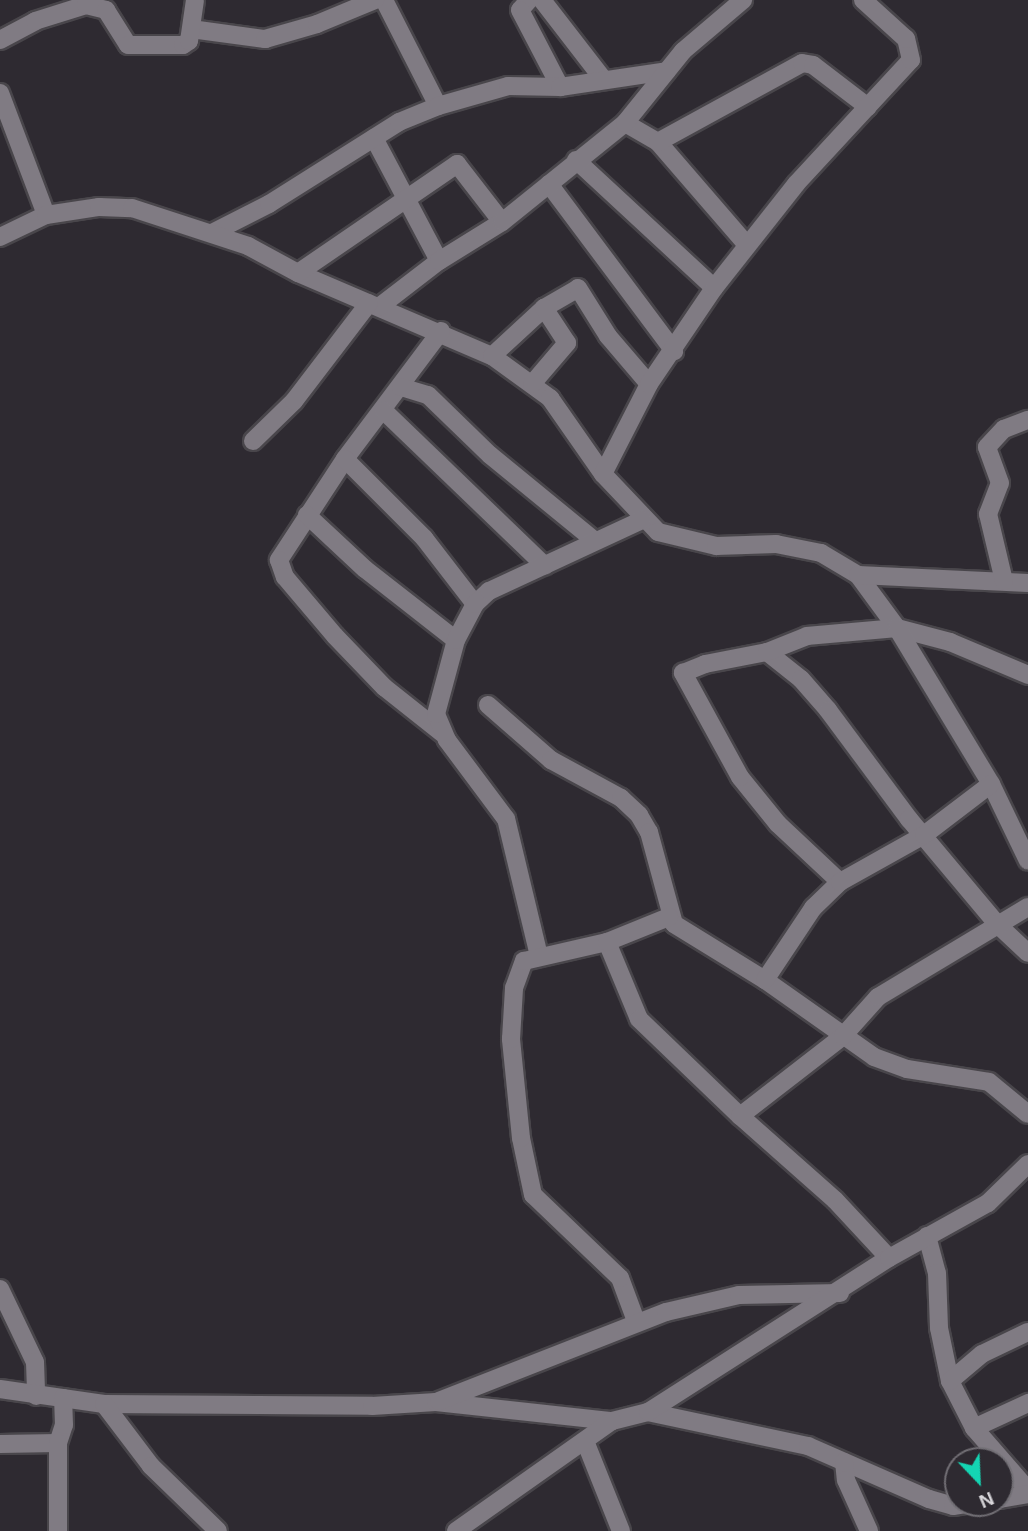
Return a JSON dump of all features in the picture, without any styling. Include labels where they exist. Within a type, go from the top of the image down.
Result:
[{"type":"street","points":[[0,40],[58,12],[86,5],[106,10],[124,42],[133,47],[183,45],[189,41],[195,0]]},
{"type":"street","points":[[191,29],[265,38],[317,24],[375,0]]},
{"type":"street","points":[[384,0],[438,106]]},
{"type":"street","points":[[529,0],[520,10],[560,87]]},
{"type":"street","points":[[542,0],[603,79]]},
{"type":"street","points":[[253,441],[294,401],[374,305],[502,222],[625,123],[683,51],[743,0]]},
{"type":"street","points":[[603,474],[649,384],[674,351],[714,288],[796,184],[911,61],[911,50],[863,0]]},
{"type":"street","points":[[658,142],[802,64],[813,65],[868,107]]},
{"type":"street","points":[[212,233],[269,204],[374,138],[438,106],[508,86],[560,87],[667,71]]},
{"type":"street","points":[[0,93],[46,215]]},
{"type":"street","points":[[625,123],[658,142],[747,245]]},
{"type":"street","points":[[374,138],[439,261]]},
{"type":"street","points":[[576,160],[714,288]]},
{"type":"street","points":[[298,273],[461,165],[502,222]]},
{"type":"street","points":[[549,184],[674,351]]},
{"type":"street","points":[[0,237],[46,215],[99,206],[132,208],[248,246],[298,273],[441,331],[492,356],[550,398],[603,474],[642,520],[658,533],[691,542],[776,544],[821,553],[858,575],[897,628],[991,784],[1028,861]]},
{"type":"street","points":[[492,356],[544,308],[578,288],[601,327],[649,384]]},
{"type":"street","points":[[532,384],[567,343],[544,308]]},
{"type":"street","points":[[441,331],[384,411],[345,459],[279,560],[285,577],[384,687],[443,733],[506,819],[539,956]]},
{"type":"street","points":[[401,387],[428,395],[490,455],[594,540]]},
{"type":"street","points":[[384,411],[545,566]]},
{"type":"street","points":[[1004,581],[988,514],[1000,483],[987,447],[1004,429],[1028,420]]},
{"type":"street","points":[[345,459],[424,538],[475,604]]},
{"type":"street","points":[[307,515],[365,569],[456,640]]},
{"type":"street","points":[[443,733],[436,714],[456,640],[475,604],[508,580],[545,566],[594,540],[642,520]]},
{"type":"street","points":[[858,575],[1028,583]]},
{"type":"street","points":[[840,881],[778,824],[740,777],[683,673],[705,664],[767,652],[807,636],[897,628],[950,642],[1028,676]]},
{"type":"street","points":[[767,652],[794,673],[828,710],[923,835],[997,924],[1028,953]]},
{"type":"street","points":[[488,705],[551,760],[621,798],[639,815],[649,832],[669,917],[765,980],[874,1057],[907,1069],[989,1082],[1028,1114]]},
{"type":"street","points":[[765,980],[813,908],[840,881],[923,835],[991,784]]},
{"type":"street","points":[[740,1116],[844,1036],[878,998],[1028,907]]},
{"type":"street","points":[[636,1321],[620,1278],[533,1195],[520,1138],[511,1039],[514,988],[524,961],[607,942],[669,917]]},
{"type":"street","points":[[607,942],[639,1019],[740,1116],[835,1200],[889,1258]]},
{"type":"street","points":[[0,1389],[104,1404],[372,1406],[436,1402],[612,1421],[648,1412],[840,1293],[889,1258],[988,1203],[1028,1164]]},
{"type":"street","points":[[927,1236],[937,1273],[939,1328],[950,1381],[975,1428],[1028,1492]]},
{"type":"street","points":[[0,1289],[35,1362],[36,1396]]},
{"type":"street","points":[[436,1402],[636,1321],[739,1295],[840,1293]]},
{"type":"street","points":[[950,1381],[982,1354],[1028,1332]]},
{"type":"street","points":[[58,1531],[58,1443],[64,1425],[62,1398]]},
{"type":"street","points":[[975,1428],[1028,1403]]},
{"type":"street","points":[[104,1404],[151,1466],[218,1531]]},
{"type":"street","points":[[648,1412],[796,1443],[944,1503]]},
{"type":"street","points":[[456,1531],[612,1421]]},
{"type":"street","points":[[585,1441],[621,1531]]},
{"type":"street","points":[[0,1444],[58,1443]]},
{"type":"street","points":[[844,1462],[846,1480],[869,1531]]}]
